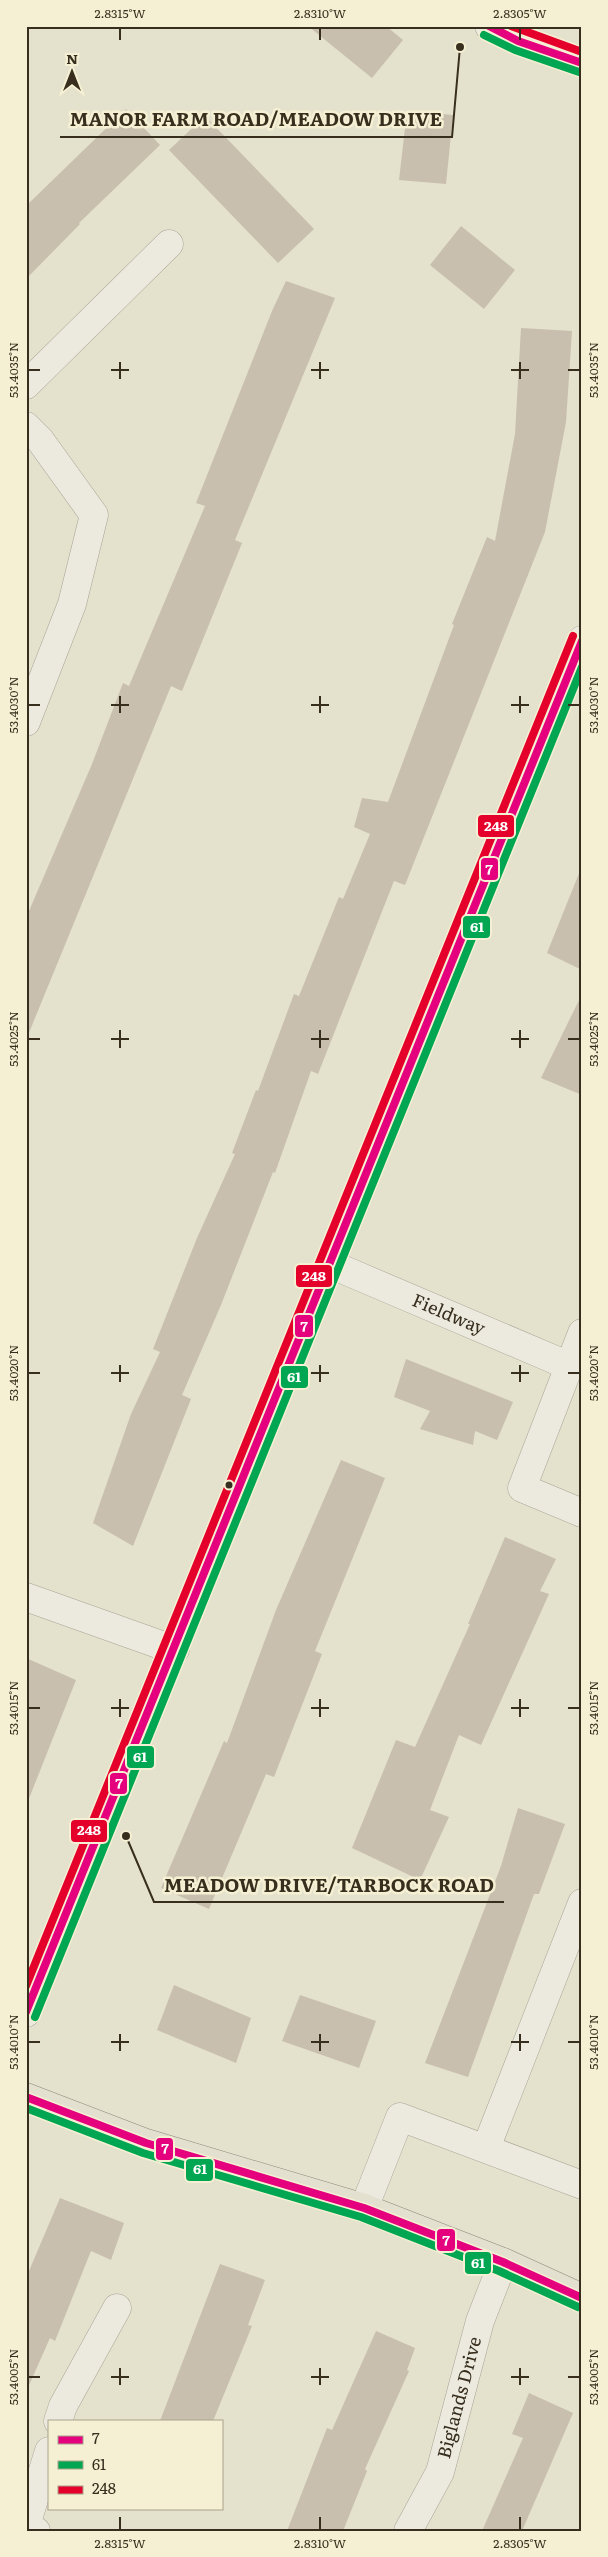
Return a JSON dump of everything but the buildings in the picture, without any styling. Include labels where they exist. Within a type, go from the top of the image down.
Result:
[{"type":"main road","points":[[26,2097],[146,2143],[364,2208],[503,2262],[582,2298]]},
{"type":"street","points":[[489,26],[518,41],[582,63]]},
{"type":"street","points":[[26,385],[169,244]]},
{"type":"street","points":[[26,426],[40,440],[94,515],[72,604],[26,722]]},
{"type":"street","points":[[26,2012],[582,640]]},
{"type":"street","name":"Fieldway","points":[[330,1264],[567,1365]]},
{"type":"street","points":[[582,1333],[567,1365],[522,1488],[582,1513]]},
{"type":"street","points":[[26,1597],[174,1650]]},
{"type":"street","points":[[486,2148],[582,1903]]},
{"type":"street","points":[[364,2208],[400,2116],[582,2185]]},
{"type":"street","name":"Biglands Drive","points":[[408,2531],[440,2472],[480,2320],[503,2262]]},
{"type":"street","points":[[58,2420],[63,2406],[117,2308]]},
{"type":"street","points":[[36,2531],[26,2525],[48,2455]]},
{"type":"transit line","name":"7","points":[[489,26],[518,41],[582,63]]},
{"type":"transit line","name":"248","points":[[511,26],[582,52]]},
{"type":"transit line","name":"61","points":[[484,35],[515,50],[579,72]]},
{"type":"transit line","name":"248","points":[[26,1986],[573,636]]},
{"type":"transit line","name":"7","points":[[26,2012],[582,641]]},
{"type":"transit line","name":"61","points":[[35,2017],[582,667]]},
{"type":"transit line","name":"7","points":[[26,2097],[146,2143],[364,2208],[503,2262],[582,2298]]},
{"type":"transit line","name":"61","points":[[26,2108],[143,2153],[361,2217],[499,2271],[578,2307]]},
{"type":"place","name":"MANOR FARM ROAD/MEADOW DRIVE","points":[[460,47]]},
{"type":"place","name":"MEADOW DRIVE/TARBOCK ROAD","points":[[126,1836]]}]
